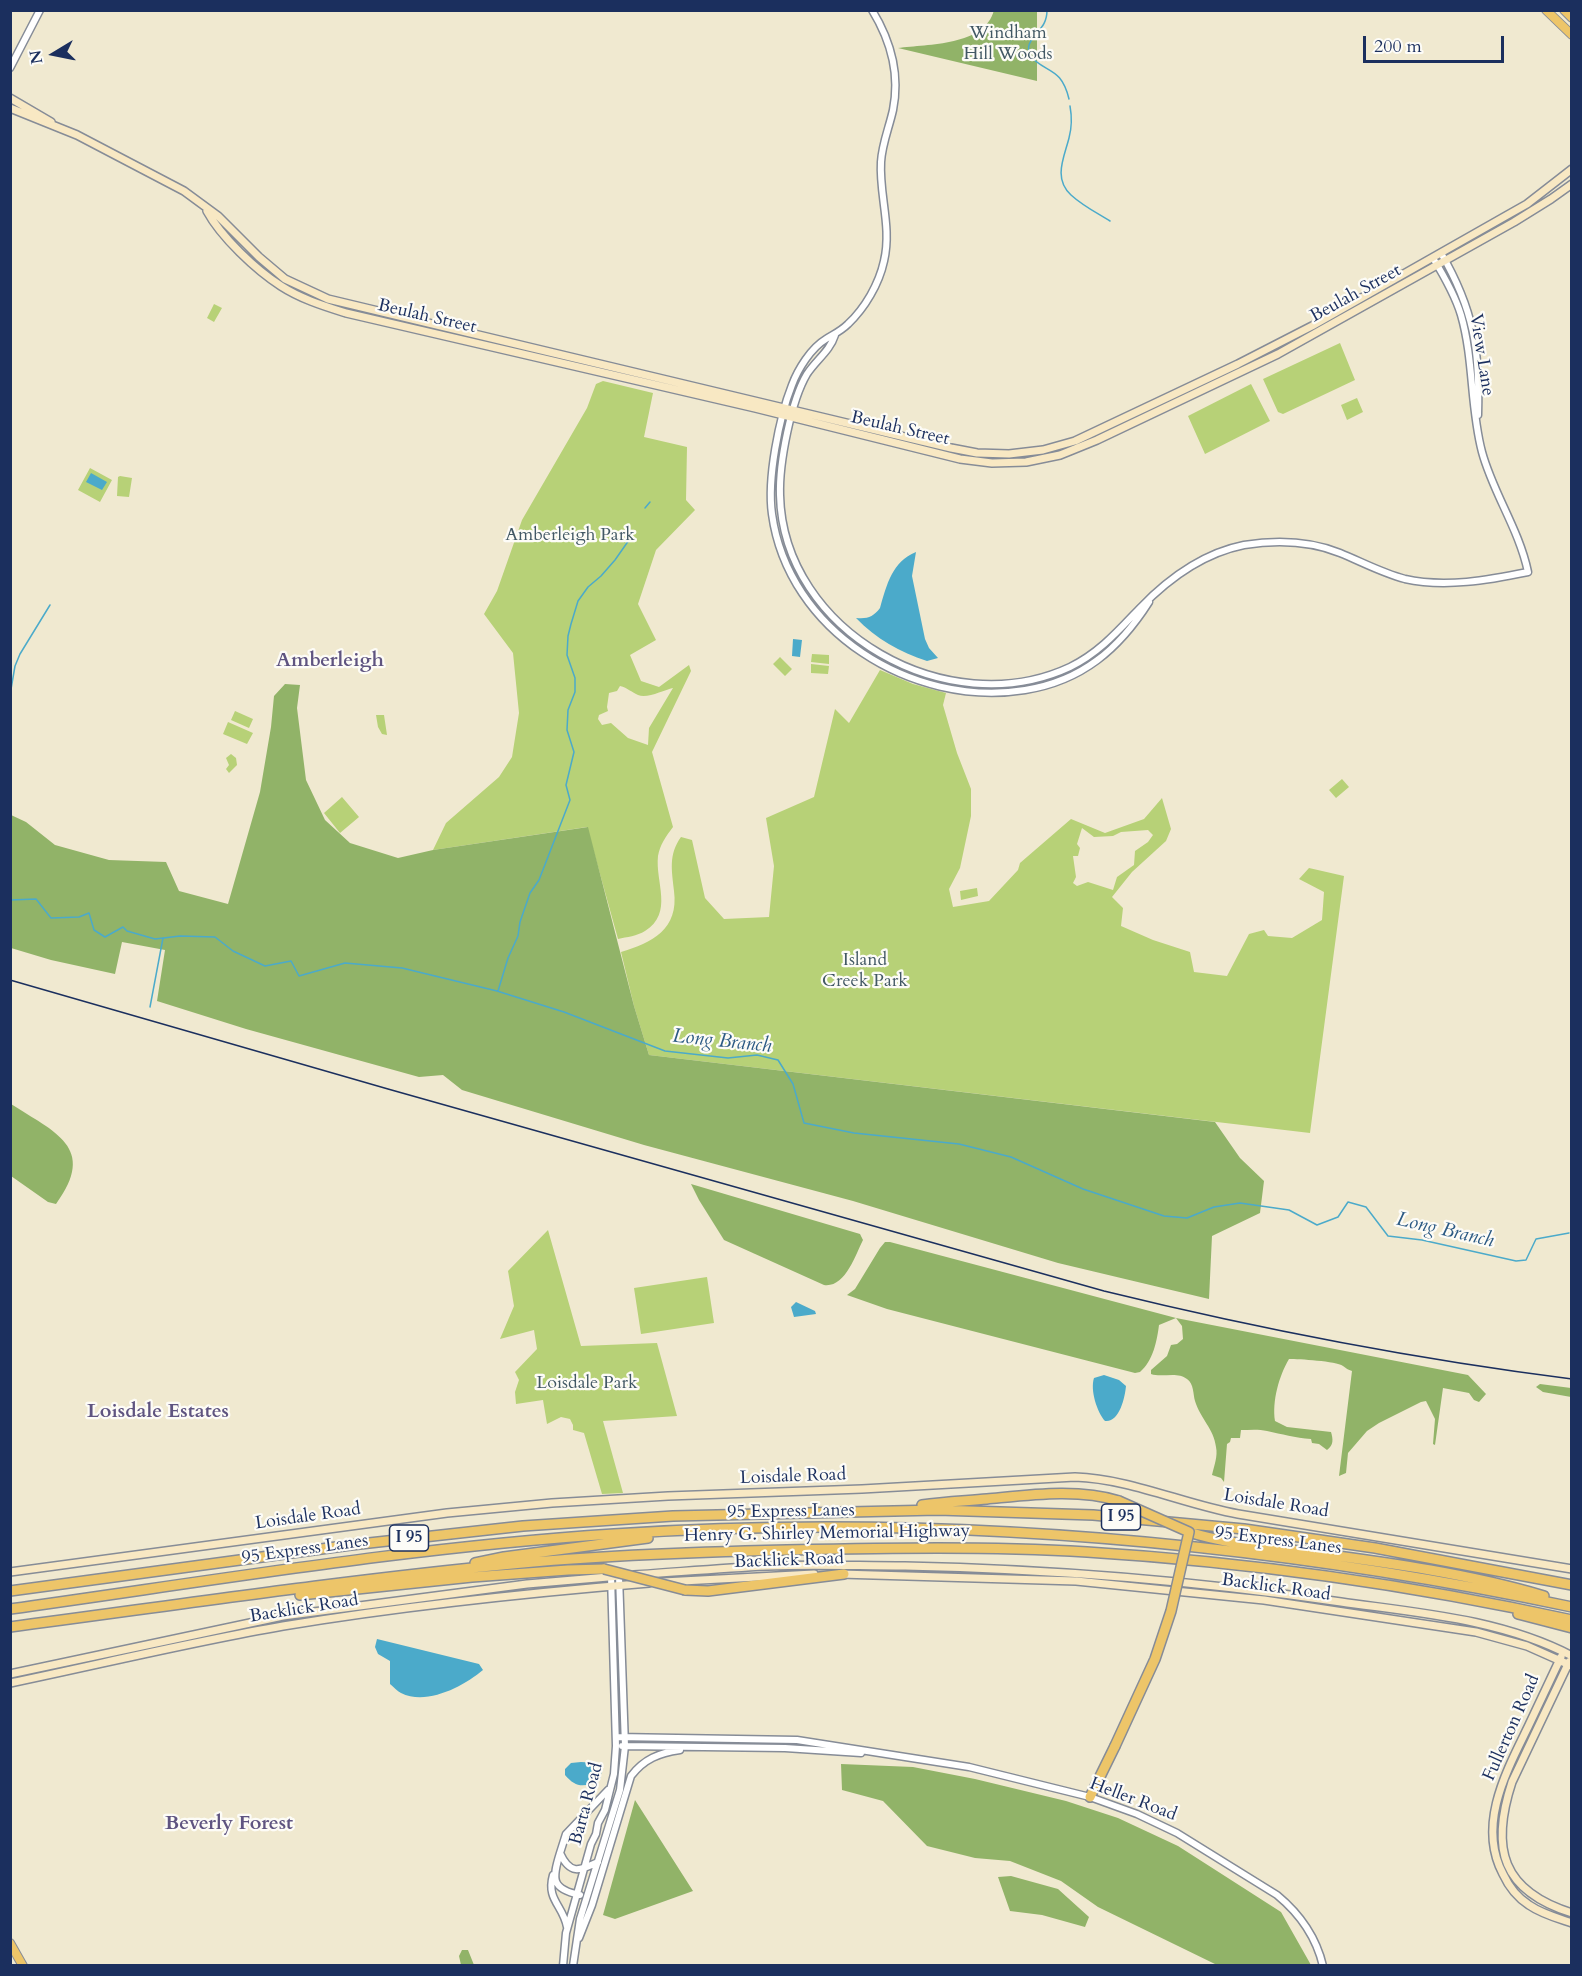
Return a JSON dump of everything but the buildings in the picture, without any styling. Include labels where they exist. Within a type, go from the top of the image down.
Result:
[{"type":"highway","points":[[893,1510],[934,1503],[1016,1496],[1092,1495],[1119,1501],[1189,1532],[1215,1539],[1457,1575],[1533,1592],[1572,1605]]},
{"type":"highway","name":"Henry G. Shirley Memorial Highway","points":[[10,1592],[351,1545],[523,1526],[673,1516],[893,1510],[1046,1512],[1220,1526],[1395,1551],[1572,1585]]},
{"type":"highway","points":[[450,1570],[498,1558],[633,1539],[743,1528]]},
{"type":"highway","name":"95 Express Lanes","points":[[10,1609],[356,1559],[496,1543],[622,1533],[743,1528],[891,1528],[1002,1532],[1164,1544],[1246,1552],[1345,1566],[1572,1605]]},
{"type":"highway","points":[[1090,1797],[1155,1659],[1170,1611],[1189,1532]]},
{"type":"highway","name":"Henry G. Shirley Memorial Highway","points":[[10,1627],[450,1570],[568,1559],[708,1552],[897,1548],[1085,1552],[1213,1562],[1399,1587],[1572,1620]]},
{"type":"highway","points":[[190,1604],[243,1602],[472,1577],[568,1570],[611,1574],[685,1590],[708,1591],[844,1574]]},
{"type":"highway","points":[[1473,1600],[1572,1628]]},
{"type":"main road","points":[[1546,10],[1572,35]]},
{"type":"main road","points":[[1564,10],[1572,18]]},
{"type":"main road","name":"Beulah Street","points":[[10,98],[61,128],[184,191],[218,216],[285,279],[328,300],[961,450],[994,454],[1026,453],[1075,441],[1252,357],[1312,326],[1527,204],[1572,169]]},
{"type":"main road","name":"Beulah Street","points":[[10,108],[61,128]]},
{"type":"main road","name":"Beulah Street","points":[[206,208],[213,221],[235,247],[281,286],[313,302],[346,313],[960,459],[992,463],[1026,462],[1078,449],[1256,365],[1445,261],[1523,216],[1572,184]]},
{"type":"main road","points":[[1252,357],[1256,365]]},
{"type":"main road","name":"Loisdale Road","points":[[10,1572],[435,1515],[529,1505],[674,1496],[862,1490],[1076,1477],[1099,1478],[1238,1514],[1572,1569]]},
{"type":"main road","name":"Backlick Road","points":[[10,1674],[284,1616],[611,1574],[770,1566],[961,1567],[1076,1572],[1264,1591],[1479,1623],[1520,1634],[1563,1652],[1571,1661]]},
{"type":"main road","name":"Backlick Road","points":[[10,1683],[285,1626],[518,1595],[789,1574],[1076,1581],[1264,1600],[1466,1630],[1511,1641],[1560,1660],[1571,1661]]},
{"type":"main road","name":"Fullerton Road","points":[[1563,1652],[1505,1776],[1495,1809],[1493,1840],[1500,1870],[1519,1897],[1541,1912],[1572,1923]]},
{"type":"main road","name":"Fullerton Road","points":[[1571,1661],[1512,1782],[1506,1803],[1502,1833],[1507,1861],[1521,1886],[1538,1900],[1572,1913]]},
{"type":"main road","points":[[10,1943],[23,1965]]},
{"type":"street","points":[[10,68],[40,10]]},
{"type":"street","points":[[872,10],[886,37],[894,67],[893,108],[881,163],[887,242],[884,261],[871,294],[849,323],[820,344],[800,368],[791,387],[772,472],[771,503],[778,540],[789,568],[807,600],[834,631],[864,655],[897,673],[935,685],[988,693],[1024,690],[1045,685],[1084,669],[1113,648],[1131,628],[1153,596]]},
{"type":"street","name":"View Lane","points":[[1441,253],[1468,309],[1474,334],[1478,359],[1478,428]]},
{"type":"street","name":"View Lane","points":[[1153,596],[1184,570],[1209,556],[1244,545],[1272,542],[1297,543],[1328,549],[1388,574],[1421,582],[1467,581],[1528,572],[1520,541],[1486,464],[1472,397],[1470,366],[1461,314],[1447,281],[1433,258]]},
{"type":"street","points":[[835,335],[832,344],[808,373],[801,386],[783,464],[780,494],[782,520],[791,553],[809,587],[841,625],[871,649],[897,663],[928,675],[960,682],[1004,683],[1039,678],[1068,668],[1091,655],[1107,643],[1153,596]]},
{"type":"street","name":"Barta Road","points":[[573,1965],[580,1919],[614,1812],[621,1781],[625,1746],[615,1586],[611,1574]]},
{"type":"street","name":"Barta Road","points":[[563,1965],[567,1930],[591,1844],[597,1834],[598,1822],[604,1810],[616,1746],[615,1586]]},
{"type":"street","name":"Heller Road","points":[[617,1737],[797,1740],[958,1765],[1090,1797],[1167,1828],[1277,1895],[1308,1927],[1323,1965]]},
{"type":"street","name":"Heller Road","points":[[616,1746],[785,1748],[879,1753]]},
{"type":"street","points":[[575,1944],[592,1905],[631,1776],[646,1761],[667,1752],[704,1747]]},
{"type":"street","points":[[621,1781],[623,1802]]},
{"type":"street","points":[[567,1930],[566,1922],[550,1889],[553,1875],[566,1834],[610,1787]]},
{"type":"street","points":[[560,1853],[570,1868],[576,1870],[598,1862]]},
{"type":"street","points":[[553,1875],[559,1887],[577,1894],[589,1893]]},
{"type":"green space","name":"Windham Hill Woods","points":[[994,10],[1037,11],[1037,81],[898,48],[939,44],[968,37],[989,22]]},
{"type":"green space","points":[[214,304],[222,308],[214,322],[207,318]]},
{"type":"green space","points":[[1340,343],[1355,380],[1283,414],[1278,412],[1263,379]]},
{"type":"green space","name":"Amberleigh Park","points":[[603,381],[653,393],[644,437],[687,447],[686,500],[695,510],[656,550],[638,604],[656,640],[630,655],[641,681],[659,687],[689,665],[691,671],[652,752],[673,827],[660,848],[658,856],[661,896],[659,915],[654,924],[645,931],[618,939],[587,827],[433,850],[446,823],[499,777],[512,757],[519,713],[513,653],[484,614],[497,591],[522,520],[587,408],[596,384]],"holes":[[[620,686],[642,696],[673,688],[649,728],[648,745],[628,738],[611,723],[602,725],[598,719],[599,715],[608,711],[609,693],[617,691]]]},
{"type":"green space","points":[[1251,384],[1270,421],[1205,454],[1188,416]]},
{"type":"green space","points":[[1357,398],[1363,412],[1347,420],[1341,405]]},
{"type":"green space","points":[[90,468],[112,480],[100,502],[78,490]]},
{"type":"green space","points":[[118,477],[132,478],[129,497],[117,496]]},
{"type":"green space","points":[[812,654],[829,655],[829,664],[811,662]]},
{"type":"green space","points":[[780,657],[792,669],[785,676],[773,664]]},
{"type":"green space","points":[[811,664],[829,666],[828,674],[811,673]]},
{"type":"green space","name":"Island Creek Park","points":[[880,670],[913,684],[946,693],[943,705],[957,753],[971,789],[971,816],[960,868],[949,889],[953,907],[989,901],[1018,870],[1020,863],[1071,819],[1105,833],[1144,819],[1162,798],[1171,829],[1166,841],[1132,872],[1112,897],[1123,908],[1121,926],[1153,940],[1190,952],[1194,972],[1227,976],[1249,934],[1264,930],[1268,936],[1292,938],[1322,920],[1324,892],[1299,879],[1309,868],[1344,876],[1310,1133],[649,1055],[621,952],[653,939],[668,925],[674,904],[672,863],[674,850],[681,837],[692,840],[705,898],[724,919],[769,917],[774,866],[766,818],[814,797],[835,709],[849,723]],"holes":[[[1082,828],[1094,837],[1148,830],[1153,835],[1148,842],[1135,851],[1134,865],[1117,877],[1113,890],[1088,882],[1077,886],[1073,883],[1076,877],[1073,856],[1078,856],[1080,848],[1077,844]]]},
{"type":"green space","points":[[285,684],[300,685],[297,708],[306,780],[325,820],[350,843],[398,858],[433,850],[588,827],[634,1006],[649,1055],[1215,1122],[1240,1158],[1264,1181],[1260,1213],[1212,1236],[1209,1299],[1058,1263],[853,1201],[644,1145],[462,1090],[443,1075],[419,1077],[246,1029],[157,1001],[165,950],[122,942],[115,974],[51,960],[11,948],[11,815],[26,822],[55,845],[109,860],[166,862],[179,891],[228,904],[260,792],[274,696]]},
{"type":"green space","points":[[235,711],[253,719],[249,728],[231,720]]},
{"type":"green space","points":[[376,715],[384,715],[387,735],[382,734],[378,727]]},
{"type":"green space","points":[[228,722],[253,733],[247,744],[223,734]]},
{"type":"green space","points":[[231,754],[236,758],[237,765],[229,773],[226,769],[229,765],[226,758]]},
{"type":"green space","points":[[1342,779],[1349,787],[1336,798],[1329,790]]},
{"type":"green space","points":[[342,797],[359,817],[340,833],[324,813]]},
{"type":"green space","points":[[977,888],[978,896],[961,900],[960,891]]},
{"type":"green space","points":[[11,1104],[55,1133],[72,1155],[73,1168],[68,1184],[56,1204],[48,1202],[11,1176]]},
{"type":"green space","points":[[691,1184],[860,1234],[863,1240],[853,1262],[843,1276],[831,1285],[824,1285],[724,1240]]},
{"type":"green space","name":"Loisdale Park","points":[[548,1230],[581,1346],[657,1343],[677,1416],[603,1421],[623,1493],[602,1494],[584,1433],[573,1430],[570,1419],[561,1417],[547,1424],[543,1400],[516,1404],[515,1392],[519,1380],[515,1372],[537,1349],[534,1330],[500,1339],[514,1306],[508,1271]]},
{"type":"green space","points":[[885,1242],[1176,1318],[1159,1325],[1151,1357],[1140,1372],[1135,1373],[887,1309],[847,1295],[855,1289]]},
{"type":"green space","points":[[707,1277],[714,1323],[641,1334],[634,1288]]},
{"type":"green space","points":[[1176,1318],[1468,1375],[1486,1394],[1479,1402],[1474,1400],[1469,1393],[1443,1388],[1435,1445],[1433,1444],[1435,1419],[1426,1401],[1379,1423],[1367,1431],[1348,1453],[1346,1473],[1339,1476],[1352,1371],[1339,1364],[1289,1359],[1277,1389],[1275,1421],[1287,1427],[1331,1432],[1331,1446],[1327,1450],[1319,1444],[1312,1443],[1311,1439],[1264,1430],[1241,1430],[1240,1438],[1231,1438],[1227,1444],[1224,1482],[1221,1478],[1212,1475],[1216,1461],[1215,1441],[1197,1407],[1189,1381],[1179,1375],[1151,1374],[1151,1370],[1167,1356],[1171,1345],[1183,1339],[1182,1326]]},
{"type":"green space","points":[[1540,1384],[1571,1388],[1571,1397],[1543,1392],[1536,1387]]},
{"type":"green space","points":[[841,1764],[913,1767],[975,1779],[1066,1801],[1118,1818],[1178,1846],[1281,1912],[1311,1965],[1217,1965],[1098,1907],[1061,1881],[1010,1861],[975,1858],[927,1846],[883,1801],[842,1790]]},
{"type":"green space","points":[[635,1800],[693,1891],[615,1919],[603,1915]]},
{"type":"green space","points":[[1011,1876],[1058,1889],[1089,1917],[1085,1927],[1042,1915],[1010,1911],[998,1877]]},
{"type":"green space","points":[[462,1950],[468,1950],[474,1965],[461,1965],[459,1956]]},
{"type":"water","points":[[91,473],[107,482],[102,490],[86,482]]},
{"type":"water","points":[[916,552],[912,576],[925,639],[938,658],[927,661],[889,644],[856,618],[870,617],[880,608],[888,582],[896,568],[908,556]]},
{"type":"water","points":[[793,639],[802,640],[800,657],[792,656]]},
{"type":"water","points":[[796,1302],[815,1311],[816,1314],[794,1317],[791,1307]]},
{"type":"water","points":[[1104,1375],[1119,1380],[1126,1386],[1118,1414],[1110,1421],[1105,1421],[1102,1417],[1093,1389],[1094,1378]]},
{"type":"water","points":[[377,1639],[479,1664],[483,1670],[456,1688],[445,1692],[433,1696],[411,1696],[400,1692],[390,1684],[390,1661],[378,1654],[375,1647]]},
{"type":"water","points":[[571,1763],[597,1763],[602,1770],[600,1779],[581,1785],[569,1779],[565,1775],[565,1769]]},
{"type":"waterway","points":[[1047,10],[1043,26],[1031,40],[1029,55],[1062,81],[1069,99]]},
{"type":"waterway","points":[[1070,106],[1071,126],[1061,168],[1062,182],[1071,195],[1110,221]]},
{"type":"waterway","points":[[645,508],[650,502]]},
{"type":"waterway","points":[[498,991],[508,958],[518,936],[520,922],[530,893],[539,880],[570,800],[566,785],[574,752],[567,730],[568,710],[575,692],[575,678],[567,655],[571,624],[578,601],[588,587],[615,560],[629,540]]},
{"type":"waterway","points":[[10,695],[15,666],[20,654],[50,605]]},
{"type":"waterway","name":"Long Branch","points":[[10,900],[36,899],[51,918],[79,917],[89,913],[94,930],[105,937],[123,927],[127,931],[155,939],[180,936],[215,937],[233,951],[265,966],[291,961],[299,976],[345,963],[402,968],[497,991],[564,1012],[665,1051],[728,1058],[757,1055],[778,1060],[793,1084],[804,1123],[854,1133],[959,1144],[1011,1157],[1083,1189],[1164,1216],[1187,1218],[1214,1207],[1240,1203],[1289,1210],[1317,1225],[1338,1217],[1348,1202],[1366,1207],[1388,1236],[1422,1240],[1516,1261],[1526,1260],[1536,1239],[1569,1233]]},
{"type":"waterway","points":[[150,1007],[163,938]]},
{"type":"railway","points":[[10,980],[1104,1291],[1337,1342],[1572,1379]]},
{"type":"district","name":"Amberleigh","points":[[330,661]]},
{"type":"district","name":"Loisdale Estates","points":[[158,1412]]},
{"type":"district","name":"Beverly Forest","points":[[229,1824]]}]
